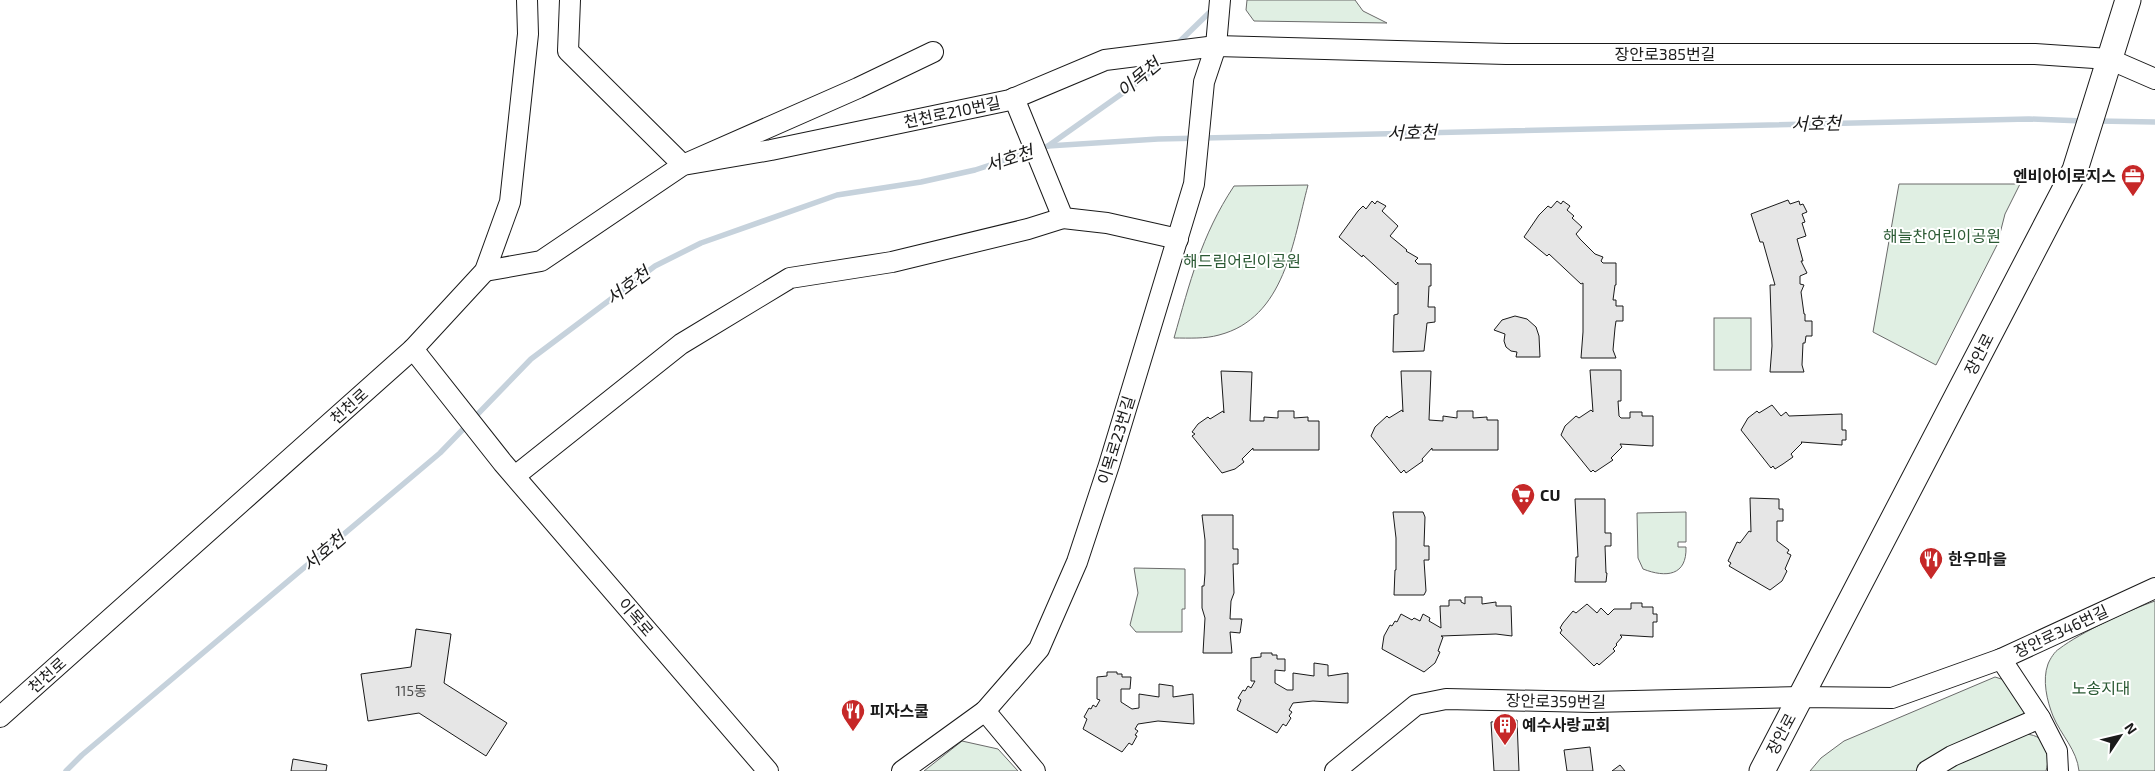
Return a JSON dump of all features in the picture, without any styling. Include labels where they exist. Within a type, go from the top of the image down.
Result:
[{"type":"main road","name":"장안로","points":[[1762,771],[2074,170],[2128,0]]},
{"type":"street","name":"천천로","points":[[0,717],[413,349],[485,271],[510,202],[528,34],[527,0]]},
{"type":"street","points":[[570,0],[568,51],[683,165]]},
{"type":"street","points":[[1216,46],[1220,0]]},
{"type":"street","name":"천천로210번길","points":[[683,165],[771,150],[1016,101],[1105,60],[1188,48],[1216,46]]},
{"type":"street","name":"장안로385번길","points":[[1216,46],[1506,54],[2036,54],[2109,59],[2155,78]]},
{"type":"street","name":"이목로23번길","points":[[902,771],[985,711],[1039,649],[1077,562],[1194,184],[1204,82],[1216,46]]},
{"type":"street","name":"천천로210번길","points":[[485,271],[541,261],[683,165],[858,88],[933,52]]},
{"type":"street","points":[[1016,101],[1063,218]]},
{"type":"street","points":[[509,470],[681,344],[790,278],[892,262],[1028,229],[1063,218],[1108,223],[1178,239]]},
{"type":"street","name":"이목로","points":[[413,349],[509,470],[768,771]]},
{"type":"street","name":"장안로346번길","points":[[2058,771],[2056,751],[2040,718],[2001,659],[2155,588]]},
{"type":"street","name":"장안로","points":[[1801,697],[1892,698],[2001,659]]},
{"type":"street","name":"장안로359번길","points":[[1336,771],[1416,705],[1446,699],[1592,702],[1801,697]]},
{"type":"street","points":[[985,711],[1035,771]]},
{"type":"street","points":[[1927,771],[1952,756],[2040,718]]},
{"type":"green space","points":[[1247,0],[1355,0],[1363,11],[1387,23],[1254,21],[1246,10]]},
{"type":"green space","name":"해늘찬어린이공원","points":[[1899,184],[2020,184],[2005,214],[1997,245],[1936,365],[1873,332]]},
{"type":"green space","name":"해드림어린이공원","points":[[1308,185],[1291,253],[1283,275],[1272,295],[1259,312],[1241,326],[1219,335],[1203,338],[1174,338],[1191,278],[1205,241],[1234,186]]},
{"type":"green space","points":[[1714,318],[1751,318],[1751,370],[1714,370]]},
{"type":"green space","points":[[1686,512],[1686,542],[1678,542],[1678,547],[1686,547],[1683,564],[1679,569],[1667,574],[1643,569],[1638,558],[1637,513]]},
{"type":"green space","points":[[1134,568],[1185,569],[1185,609],[1182,609],[1182,632],[1136,632],[1130,625],[1138,593]]},
{"type":"green space","name":"노송지대","points":[[2155,601],[2155,771],[2079,771],[2075,756],[2056,723],[2049,704],[2045,677],[2049,662],[2057,650],[2068,642],[2119,616]]},
{"type":"green space","points":[[1995,677],[2008,681],[2029,716],[1917,771],[1810,771],[1821,758],[1844,741]]},
{"type":"green space","points":[[2026,734],[2039,738],[2046,746],[2048,758],[2046,771],[1942,771]]},
{"type":"green space","points":[[962,741],[998,749],[1018,771],[924,771]]},
{"type":"building","points":[[1788,200],[1790,204],[1799,201],[1800,205],[1803,204],[1807,212],[1802,214],[1805,222],[1802,223],[1806,236],[1797,239],[1803,261],[1801,261],[1807,273],[1800,276],[1800,284],[1804,285],[1801,292],[1805,321],[1812,321],[1812,336],[1806,336],[1805,343],[1803,343],[1802,365],[1804,372],[1770,372],[1772,346],[1770,285],[1775,285],[1763,242],[1760,242],[1751,214]]},
{"type":"building","points":[[1372,201],[1375,204],[1377,201],[1386,206],[1382,211],[1398,226],[1390,236],[1406,251],[1418,258],[1415,261],[1418,264],[1431,264],[1431,286],[1429,286],[1428,307],[1435,307],[1435,322],[1427,323],[1424,351],[1393,352],[1394,315],[1398,314],[1398,282],[1396,285],[1363,255],[1362,257],[1339,237],[1358,211],[1363,206],[1366,209]]},
{"type":"building","points":[[1557,201],[1561,204],[1563,201],[1570,206],[1567,210],[1574,216],[1572,218],[1582,227],[1576,234],[1580,239],[1595,254],[1603,257],[1601,261],[1603,263],[1616,263],[1616,285],[1613,300],[1616,300],[1616,306],[1623,306],[1623,321],[1616,321],[1613,350],[1616,358],[1581,358],[1583,283],[1581,284],[1549,254],[1547,256],[1524,237],[1539,215],[1548,206],[1551,208]]},
{"type":"building","points":[[1515,316],[1527,319],[1536,327],[1539,336],[1540,357],[1516,357],[1517,352],[1511,351],[1506,347],[1504,341],[1505,334],[1494,330],[1502,320]]},
{"type":"building","points":[[1590,370],[1621,370],[1621,401],[1618,401],[1619,416],[1621,418],[1630,418],[1630,412],[1642,412],[1642,416],[1653,416],[1653,446],[1620,444],[1622,447],[1611,458],[1613,460],[1595,472],[1593,470],[1591,472],[1561,435],[1565,426],[1576,416],[1579,418],[1591,410],[1593,412]]},
{"type":"building","points":[[1221,371],[1252,372],[1250,421],[1264,421],[1264,417],[1278,418],[1278,411],[1294,411],[1294,418],[1308,417],[1308,421],[1319,421],[1319,450],[1253,450],[1253,448],[1242,459],[1244,462],[1235,469],[1222,473],[1192,436],[1195,434],[1192,432],[1198,424],[1208,417],[1210,419],[1223,411],[1224,413]]},
{"type":"building","points":[[1401,371],[1431,371],[1429,420],[1443,421],[1443,416],[1457,418],[1457,411],[1473,411],[1473,418],[1487,417],[1487,420],[1498,420],[1498,450],[1432,450],[1432,448],[1422,459],[1423,461],[1406,473],[1404,470],[1401,473],[1371,436],[1375,427],[1387,416],[1389,418],[1402,410],[1403,412]]},
{"type":"building","points":[[1772,405],[1781,416],[1786,412],[1789,416],[1842,414],[1842,430],[1846,430],[1846,440],[1842,440],[1842,445],[1801,442],[1791,454],[1793,457],[1775,469],[1773,466],[1771,468],[1741,430],[1748,418],[1757,411],[1759,413]]},
{"type":"building","points":[[1750,498],[1779,499],[1779,509],[1783,509],[1783,521],[1777,521],[1777,541],[1789,550],[1787,553],[1791,555],[1782,581],[1770,590],[1729,566],[1731,563],[1728,561],[1737,542],[1740,543],[1749,531],[1751,532]]},
{"type":"building","points":[[1575,499],[1605,499],[1605,533],[1611,533],[1611,546],[1605,546],[1606,582],[1575,582],[1576,557],[1578,557]]},
{"type":"building","points":[[1393,512],[1423,512],[1425,517],[1424,546],[1429,546],[1429,560],[1424,560],[1426,591],[1424,595],[1394,595],[1396,538]]},
{"type":"building","points":[[1202,515],[1233,515],[1233,549],[1238,549],[1238,564],[1233,564],[1234,593],[1231,601],[1230,619],[1242,619],[1240,633],[1230,632],[1232,653],[1203,653],[1205,618],[1202,608],[1202,586],[1204,586],[1205,573],[1205,540]]},
{"type":"building","points":[[1465,597],[1482,597],[1482,604],[1496,602],[1496,606],[1511,606],[1512,636],[1496,634],[1441,636],[1443,637],[1438,651],[1440,652],[1435,663],[1424,672],[1382,649],[1384,636],[1390,625],[1392,626],[1395,621],[1397,622],[1401,614],[1412,620],[1414,618],[1420,621],[1423,614],[1430,618],[1429,621],[1441,628],[1440,606],[1449,606],[1449,600],[1461,600],[1465,604]]},
{"type":"building","points":[[1631,603],[1642,603],[1642,607],[1653,607],[1653,614],[1657,614],[1657,622],[1653,622],[1653,637],[1620,635],[1622,637],[1613,649],[1615,651],[1599,665],[1597,663],[1594,666],[1560,633],[1562,630],[1560,628],[1573,611],[1576,613],[1587,604],[1597,613],[1601,608],[1608,615],[1614,609],[1631,609]]},
{"type":"building","points":[[416,629],[451,634],[444,683],[507,723],[486,756],[419,713],[368,721],[361,674],[411,667]]},
{"type":"building","points":[[1261,653],[1272,653],[1272,655],[1277,655],[1277,659],[1285,659],[1285,671],[1275,670],[1275,683],[1287,690],[1293,690],[1293,673],[1314,676],[1314,663],[1328,665],[1328,676],[1348,673],[1348,703],[1313,701],[1293,703],[1289,710],[1292,712],[1289,716],[1291,718],[1286,726],[1283,724],[1277,733],[1237,710],[1241,700],[1238,698],[1248,686],[1251,688],[1255,681],[1251,681],[1251,658],[1261,657]]},
{"type":"building","points":[[1107,672],[1117,672],[1117,674],[1122,674],[1122,677],[1131,677],[1130,689],[1121,689],[1121,702],[1132,709],[1139,708],[1139,694],[1159,697],[1159,684],[1173,686],[1173,697],[1193,694],[1194,724],[1158,721],[1138,724],[1135,729],[1138,731],[1135,735],[1137,736],[1132,745],[1129,743],[1122,752],[1083,729],[1087,719],[1084,717],[1089,708],[1091,709],[1093,705],[1096,707],[1100,700],[1097,699],[1097,677],[1107,676]]},
{"type":"building","name":"예수사랑교회","points":[[1517,720],[1519,771],[1494,771],[1491,722]]},
{"type":"building","points":[[1590,747],[1593,771],[1567,771],[1564,750]]},
{"type":"building","points":[[293,759],[327,765],[326,771],[291,771]]},
{"type":"building","points":[[1620,765],[1625,771],[1612,771]]},
{"type":"waterway","name":"이목천","points":[[1177,44],[1213,9]]},
{"type":"waterway","name":"이목천","points":[[1048,146],[1144,78],[1164,58]]},
{"type":"waterway","name":"서호천","points":[[66,771],[82,755],[440,453],[531,359],[655,266],[701,243],[837,195],[921,182],[975,170],[1048,146],[1158,139],[2029,119],[2083,121]]},
{"type":"waterway","name":"서호천","points":[[2097,121],[2155,122]]},
{"type":"place","name":"엔비아이로지스","points":[[2133,197]]},
{"type":"place","name":"CU","points":[[1523,516]]},
{"type":"place","name":"한우마을","points":[[1931,580]]},
{"type":"place","name":"피자스쿨","points":[[853,732]]},
{"type":"place","name":"예수사랑교회","points":[[1505,746]]}]
